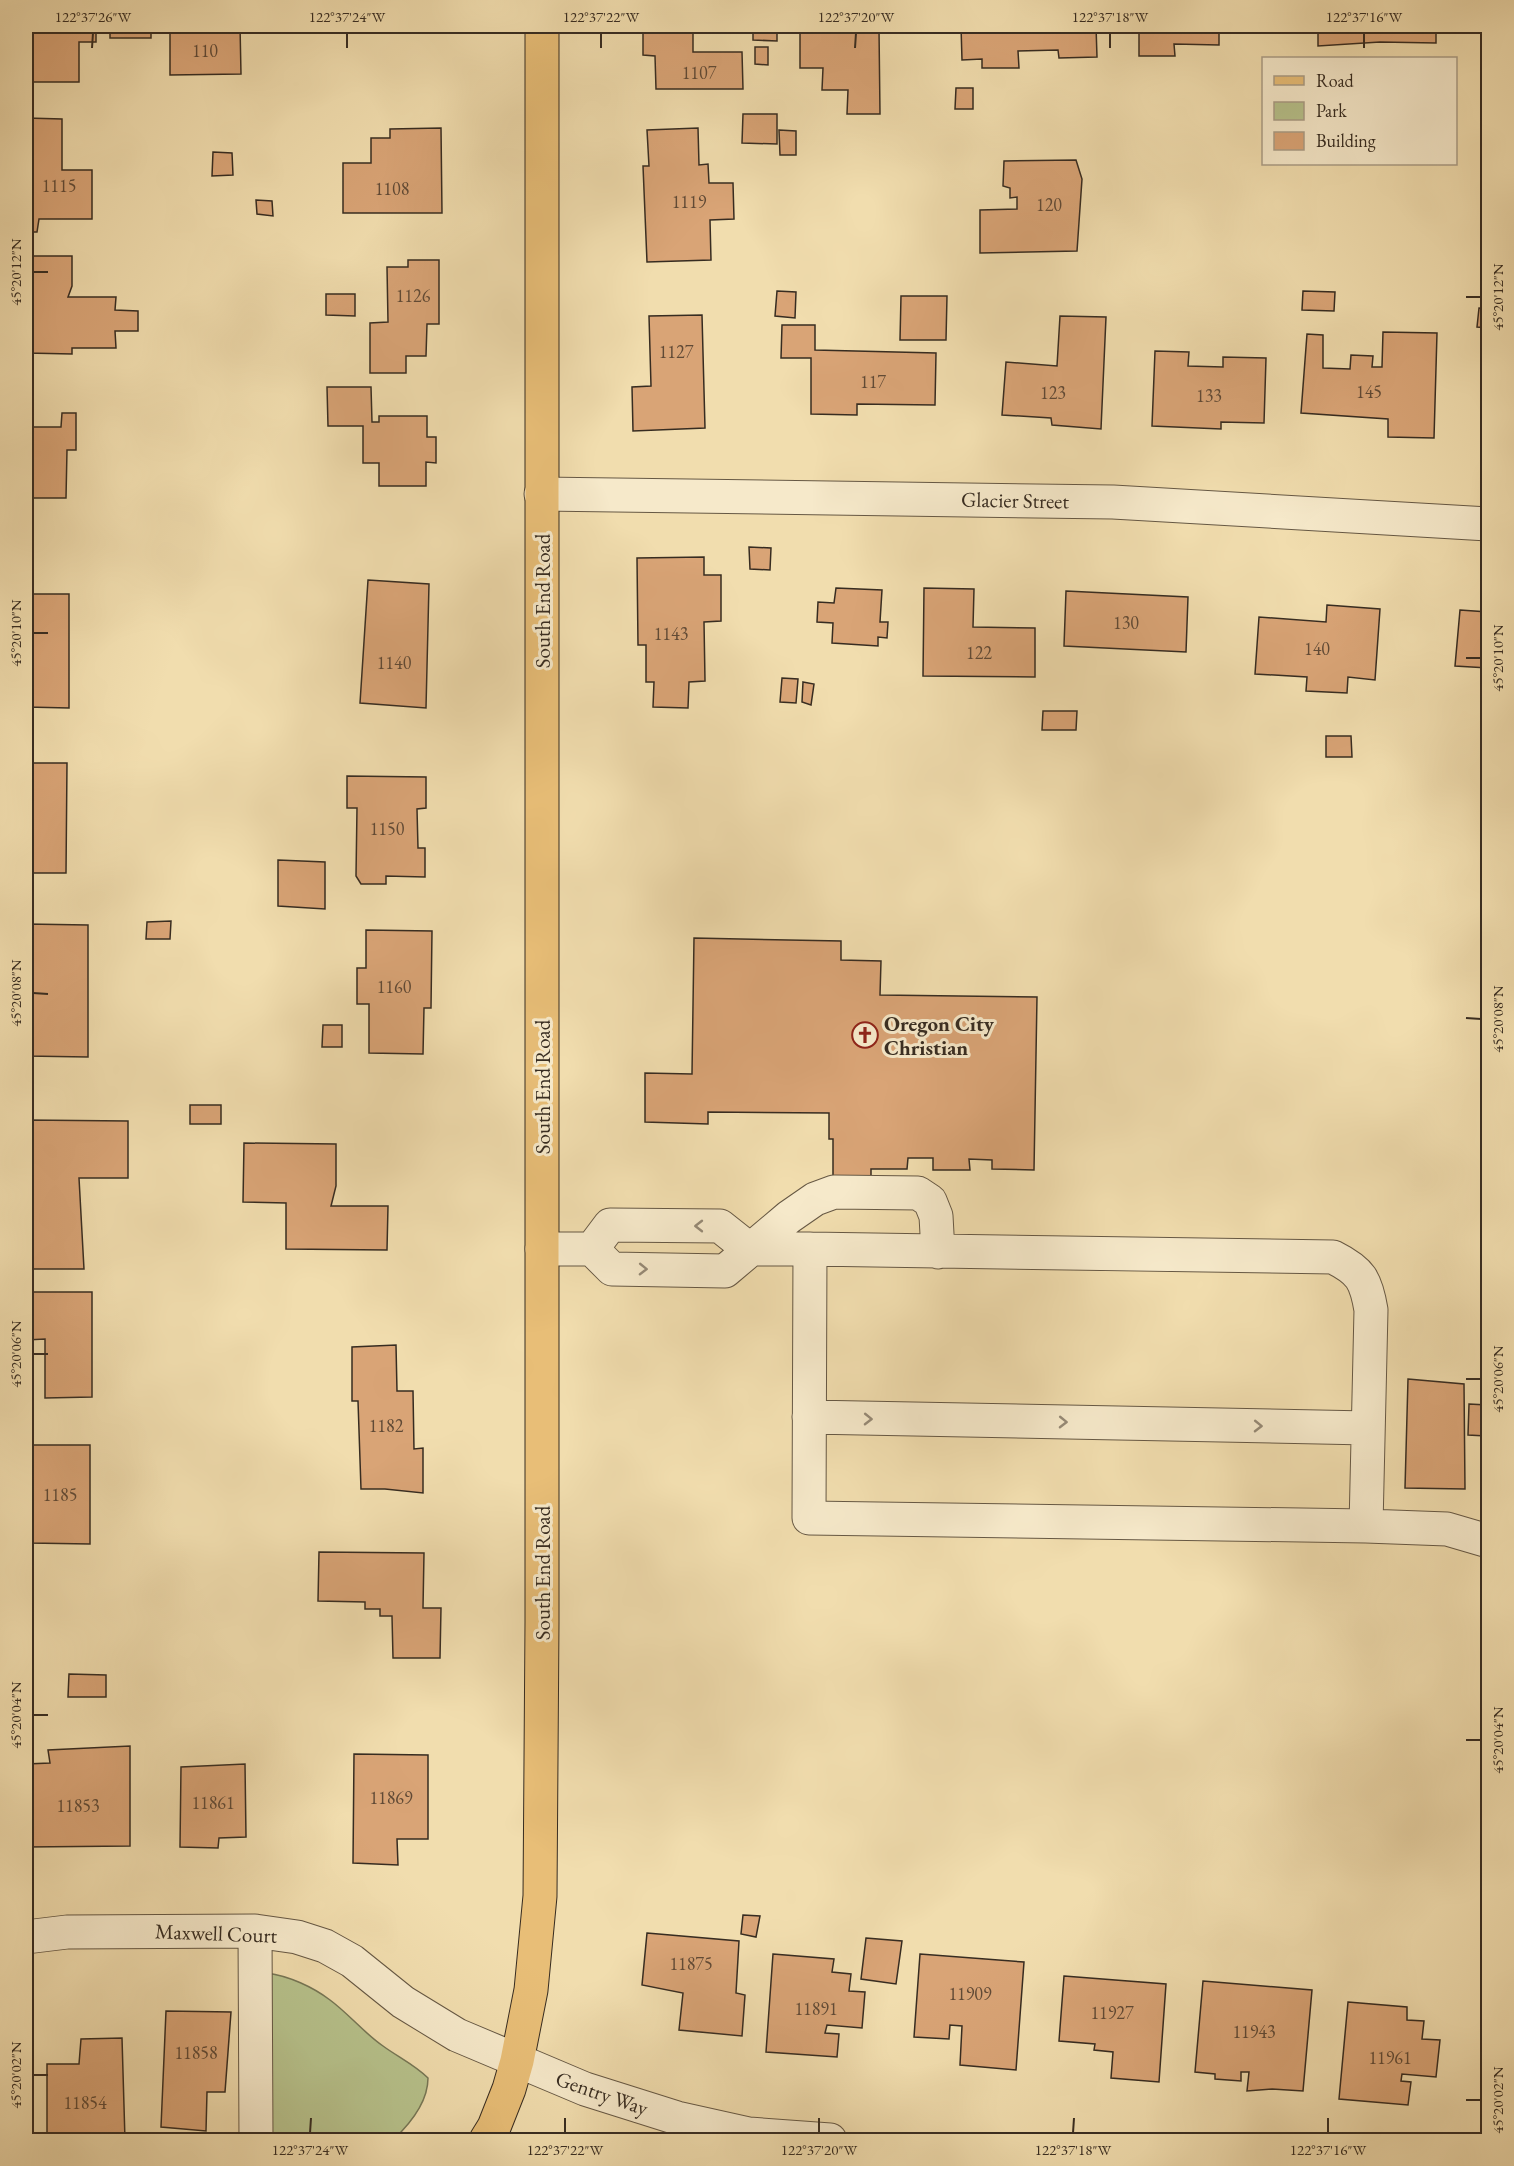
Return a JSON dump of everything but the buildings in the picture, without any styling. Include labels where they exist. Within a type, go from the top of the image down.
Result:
[{"type":"main road","name":"South End Road","points":[[486,2140],[494,2127],[509,2089],[517,2061],[531,1990],[540,1896],[542,26]]},
{"type":"street","name":"Glacier Street","points":[[542,494],[1113,502],[1488,524]]},
{"type":"street","points":[[542,1249],[592,1249],[612,1269],[725,1271],[789,1216],[815,1199],[834,1192],[918,1193],[930,1201],[936,1216],[938,1252]]},
{"type":"street","points":[[592,1249],[610,1225],[720,1226],[749,1249],[1333,1257],[1353,1267],[1367,1288],[1371,1310],[1366,1527]]},
{"type":"street","points":[[810,1249],[809,1518],[1447,1528],[1488,1541]]},
{"type":"street","points":[[809,1418],[1368,1428]]},
{"type":"street","points":[[255,1931],[256,2140]]},
{"type":"street","name":"Maxwell Court","points":[[26,1937],[67,1932],[255,1931],[297,1937],[325,1946],[352,1961],[432,2021],[457,2035],[517,2061]]},
{"type":"street","name":"Gentry Way","points":[[517,2061],[585,2089],[676,2118],[749,2134],[830,2140]]},
{"type":"green space","points":[[267,1973],[292,1979],[323,1995],[376,2041],[428,2078],[425,2096],[417,2112],[393,2140],[266,2140]]},
{"type":"place","name":"Oregon City Christian","points":[[865,1035]]}]
